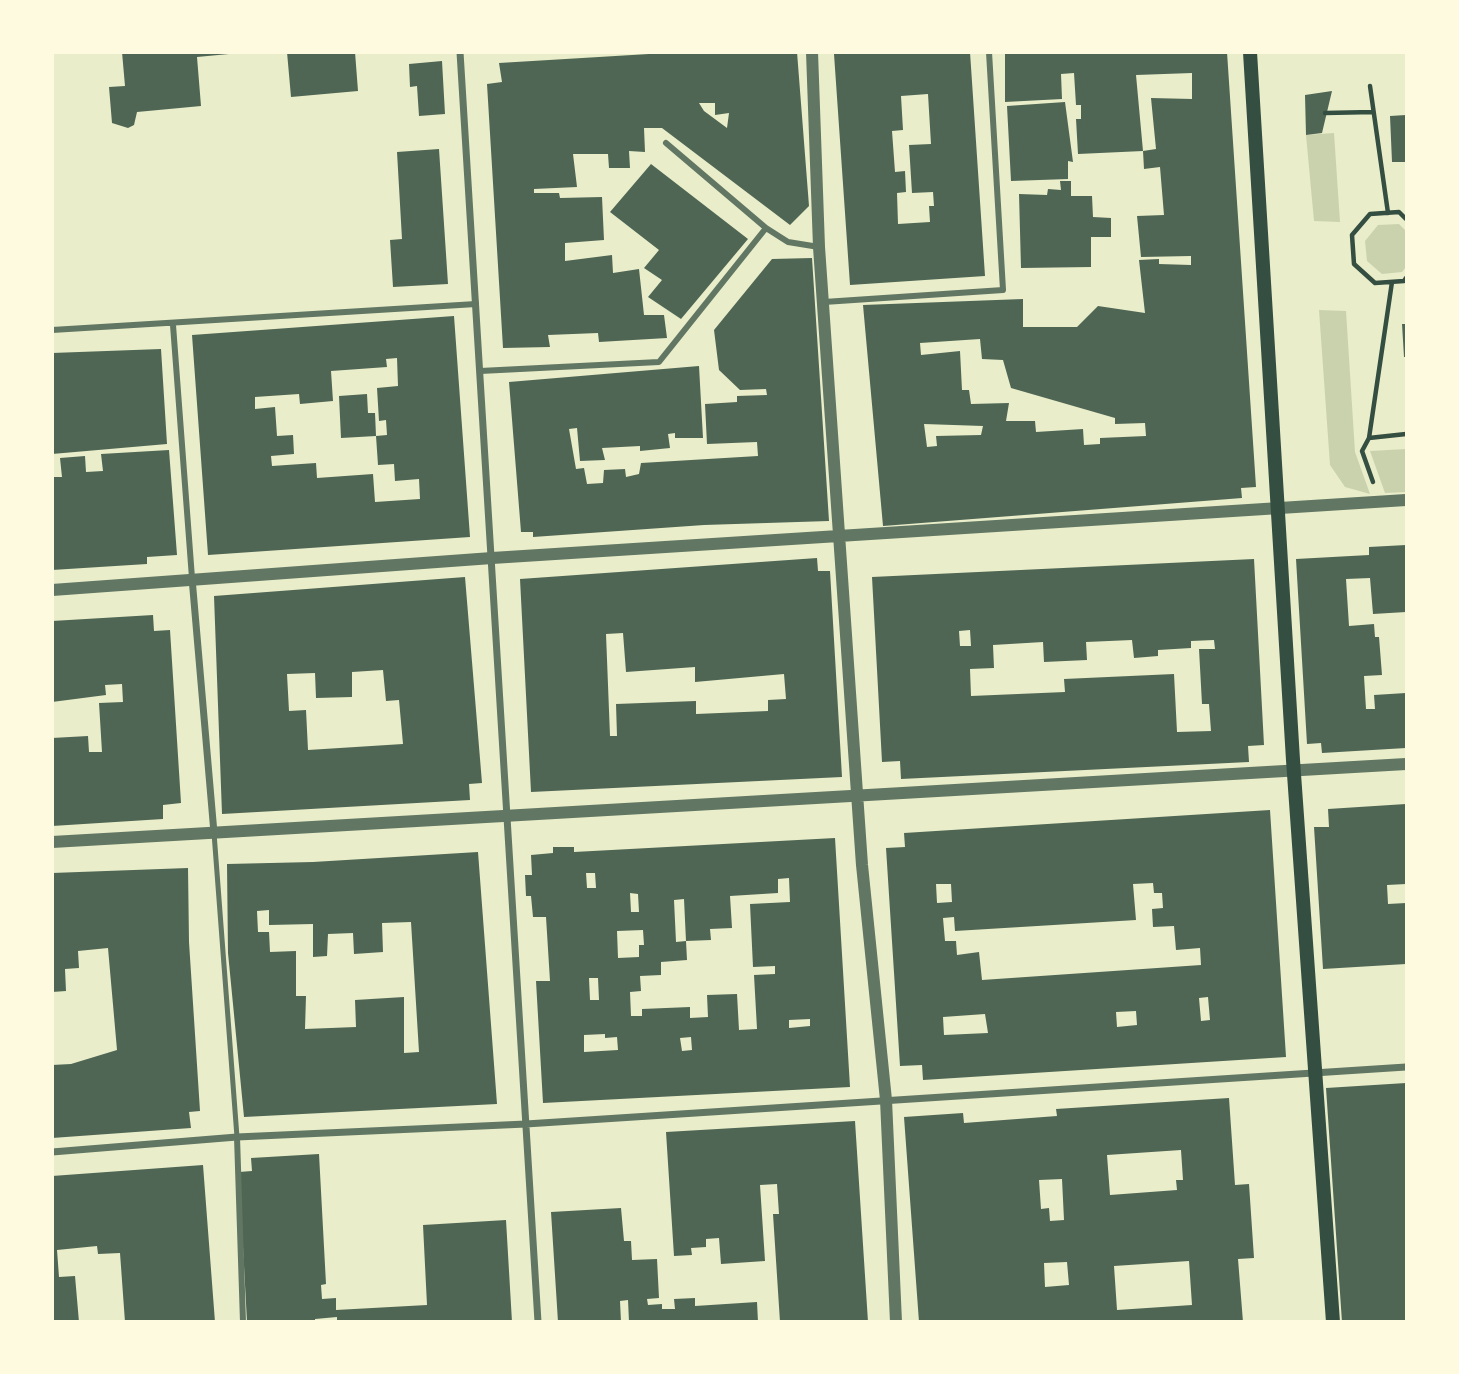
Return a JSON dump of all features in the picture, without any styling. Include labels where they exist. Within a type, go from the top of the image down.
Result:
[{"type":"main road","points":[[1250,52],[1294,773],[1334,1321]]},
{"type":"street","points":[[460,52],[538,1321]]},
{"type":"street","points":[[812,52],[819,247],[857,797],[886,1100],[896,1321]]},
{"type":"street","points":[[823,302],[1003,290],[989,52]]},
{"type":"street","points":[[666,143],[766,228],[788,242],[819,247]]},
{"type":"street","points":[[480,371],[659,362],[766,228]]},
{"type":"street","points":[[52,330],[173,325],[476,304]]},
{"type":"street","points":[[173,325],[214,833]]},
{"type":"street","points":[[52,590],[492,558],[1406,500]]},
{"type":"street","points":[[52,842],[1294,773],[1406,764]]},
{"type":"street","points":[[52,1152],[237,1137],[526,1124],[1406,1066]]},
{"type":"street","points":[[237,1137],[243,1321]]},
{"type":"lane","points":[[214,833],[237,1137]]},
{"type":"path","points":[[1370,86],[1388,213]]},
{"type":"path","points":[[1325,113],[1373,112]]},
{"type":"path","points":[[1406,219],[1399,212],[1370,214],[1352,236],[1354,264],[1375,283],[1406,278]]},
{"type":"path","points":[[1377,494],[1363,451],[1369,438],[1392,282]]},
{"type":"path","points":[[1369,438],[1406,434]]},
{"type":"green space","points":[[1334,133],[1340,222],[1314,221],[1306,135]]},
{"type":"green space","points":[[1399,224],[1406,231],[1406,267],[1402,272],[1382,274],[1367,261],[1365,241],[1378,225]]},
{"type":"green space","points":[[1319,310],[1346,311],[1355,452],[1370,494],[1345,487],[1330,465]]},
{"type":"green space","points":[[1406,449],[1406,492],[1385,493],[1370,451]]},
{"type":"building","points":[[122,52],[229,54],[197,57],[201,106],[137,112],[134,125],[128,128],[112,123],[109,87],[125,86]]},
{"type":"building","points":[[287,52],[355,52],[358,91],[291,97]]},
{"type":"building","points":[[682,52],[797,52],[809,206],[790,225],[662,128],[644,128],[645,152],[629,151],[630,168],[609,168],[608,154],[573,154],[577,187],[534,189],[534,193],[559,193],[560,198],[602,197],[604,240],[565,243],[565,261],[612,255],[613,273],[639,269],[644,315],[664,315],[667,338],[599,342],[598,333],[548,335],[550,347],[503,348],[487,84],[502,82],[499,63]],"holes":[[[699,103],[715,103],[715,115],[729,113],[727,128],[704,111]]]},
{"type":"building","points":[[970,52],[985,276],[850,285],[834,54]],"holes":[[[928,94],[931,144],[909,145],[912,193],[933,192],[934,206],[929,206],[930,222],[898,224],[897,193],[906,192],[905,171],[895,172],[892,131],[903,130],[901,96]]]},
{"type":"building","points":[[1005,52],[1227,52],[1256,487],[1241,488],[1242,498],[883,526],[863,305],[1023,299],[1023,327],[1077,327],[1098,306],[1145,313],[1139,260],[1159,259],[1159,264],[1191,265],[1191,256],[1141,257],[1137,216],[1164,215],[1160,167],[1144,169],[1143,151],[1078,154],[1076,119],[1081,119],[1081,105],[1076,105],[1074,73],[1061,74],[1062,99],[1005,102]],"holes":[[[1192,73],[1192,99],[1151,98],[1156,149],[1143,151],[1136,75]],[[980,339],[982,359],[1003,360],[1011,388],[1115,418],[1115,424],[1145,423],[1146,436],[1100,438],[1100,444],[1084,445],[1083,429],[1036,432],[1035,421],[1006,421],[1009,403],[971,404],[969,390],[962,390],[960,351],[921,355],[920,343]],[[924,424],[983,426],[981,435],[936,436],[937,446],[927,447]]]},
{"type":"building","points":[[442,61],[445,114],[419,116],[417,86],[410,87],[409,64]]},
{"type":"building","points":[[1332,91],[1322,133],[1306,135],[1305,95]]},
{"type":"building","points":[[1065,102],[1073,162],[1068,161],[1068,179],[1011,181],[1007,106]]},
{"type":"building","points":[[1406,115],[1406,162],[1392,162],[1390,116]]},
{"type":"building","points":[[439,149],[448,284],[393,287],[390,240],[402,239],[397,152]]},
{"type":"building","points":[[651,164],[748,239],[681,319],[648,297],[662,280],[644,268],[659,250],[610,212]]},
{"type":"building","points":[[1060,181],[1071,181],[1071,196],[1092,196],[1093,217],[1111,218],[1111,237],[1091,237],[1091,267],[1021,268],[1019,194],[1047,195],[1048,189],[1061,190]]},
{"type":"building","points":[[812,258],[829,521],[704,525],[533,537],[533,532],[521,532],[509,382],[699,366],[703,438],[675,438],[675,433],[668,434],[670,448],[640,451],[640,446],[602,448],[605,460],[580,461],[577,428],[569,429],[576,469],[584,468],[587,484],[603,483],[604,470],[625,469],[626,477],[639,474],[641,463],[758,456],[757,442],[707,444],[705,404],[737,402],[737,396],[767,395],[766,389],[740,390],[719,370],[714,330],[772,259]]},
{"type":"building","points":[[454,316],[470,537],[208,555],[192,335]],"holes":[[[397,358],[398,386],[377,388],[379,421],[386,420],[387,435],[376,436],[378,465],[394,464],[395,481],[419,479],[420,499],[375,502],[373,474],[317,478],[316,463],[272,466],[271,456],[294,454],[293,435],[277,436],[275,407],[255,409],[255,397],[299,394],[300,404],[333,401],[331,371],[387,367],[386,359]]]},
{"type":"building","points":[[1402,324],[1406,324],[1406,357],[1404,357]]},
{"type":"building","points":[[161,349],[167,444],[52,454],[52,353]]},
{"type":"building","points":[[367,394],[368,413],[375,413],[376,436],[341,438],[339,396]]},
{"type":"building","points":[[169,450],[177,555],[147,557],[147,564],[52,570],[52,477],[62,477],[60,458],[85,456],[86,472],[103,471],[101,454]]},
{"type":"building","points":[[1406,545],[1406,612],[1373,614],[1370,578],[1346,579],[1349,626],[1374,624],[1375,637],[1379,637],[1382,675],[1364,676],[1366,709],[1375,709],[1374,695],[1406,693],[1406,748],[1322,753],[1321,743],[1307,744],[1296,559],[1369,555],[1369,547]]},
{"type":"building","points":[[817,558],[818,571],[830,571],[842,777],[531,792],[520,579]],"holes":[[[623,633],[626,672],[695,667],[695,682],[784,674],[786,699],[768,700],[768,711],[696,714],[696,701],[616,704],[617,736],[610,736],[606,634]]]},
{"type":"building","points":[[1254,559],[1264,745],[1248,746],[1249,762],[901,779],[900,761],[882,762],[872,577]],"holes":[[[970,630],[971,646],[960,646],[959,631]],[[1132,640],[1134,658],[1158,656],[1158,650],[1191,648],[1191,641],[1214,640],[1215,649],[1199,649],[1202,704],[1209,704],[1211,731],[1177,732],[1174,674],[1064,679],[1065,692],[971,696],[970,669],[994,668],[993,645],[1043,642],[1044,662],[1087,660],[1086,642]]]},
{"type":"building","points":[[465,577],[482,783],[469,784],[470,800],[222,814],[214,596]],"holes":[[[383,670],[386,701],[399,700],[403,744],[308,750],[306,710],[289,711],[287,674],[315,673],[316,698],[352,697],[352,672]]]},
{"type":"building","points":[[153,615],[154,631],[170,630],[181,803],[163,805],[163,819],[52,826],[52,738],[88,736],[89,752],[102,752],[99,703],[123,702],[122,684],[105,685],[106,695],[52,702],[52,621]]},
{"type":"building","points":[[1406,804],[1406,884],[1387,885],[1388,904],[1406,903],[1406,964],[1323,969],[1314,827],[1329,827],[1328,809]]},
{"type":"building","points":[[1270,810],[1286,1057],[923,1080],[922,1065],[900,1066],[886,848],[905,847],[904,833]],"holes":[[[1153,883],[1154,893],[1162,893],[1163,908],[1152,909],[1153,927],[1174,926],[1176,950],[1200,948],[1201,965],[982,980],[979,952],[957,955],[956,941],[945,941],[943,918],[954,917],[955,931],[1136,920],[1133,884]],[[936,884],[951,884],[952,902],[937,903]],[[1208,997],[1210,1020],[1201,1021],[1199,998]],[[1136,1011],[1137,1025],[1117,1027],[1116,1012]],[[985,1014],[988,1033],[944,1035],[943,1017]]]},
{"type":"building","points":[[835,838],[850,1087],[543,1103],[536,981],[550,981],[546,917],[533,917],[531,896],[526,896],[525,875],[532,875],[531,855],[553,853],[553,847],[574,847],[574,852]],"holes":[[[586,873],[595,873],[596,888],[587,888]],[[789,878],[790,902],[750,904],[753,967],[775,966],[775,974],[754,975],[757,1029],[739,1030],[737,994],[707,995],[708,1017],[690,1018],[690,1007],[642,1009],[642,1016],[631,1016],[630,992],[641,991],[640,976],[661,975],[661,962],[687,960],[686,941],[711,940],[710,929],[732,928],[730,896],[778,893],[778,879]],[[630,893],[638,894],[639,912],[631,912]],[[684,899],[686,941],[676,942],[674,900]],[[643,930],[644,945],[639,945],[639,957],[618,958],[617,931]],[[589,978],[598,978],[599,1000],[590,1000]],[[810,1019],[810,1026],[789,1028],[789,1020]],[[605,1034],[605,1038],[617,1037],[618,1050],[584,1052],[584,1035]],[[691,1037],[692,1050],[682,1051],[680,1038]]]},
{"type":"building","points":[[478,852],[497,1104],[244,1117],[228,953],[227,864],[313,862]],"holes":[[[269,910],[269,925],[313,924],[313,957],[327,956],[328,934],[353,933],[354,954],[383,952],[382,923],[411,922],[419,1052],[404,1053],[404,997],[355,1000],[356,1027],[305,1029],[306,996],[296,996],[296,951],[270,952],[269,932],[258,932],[257,911]]]},
{"type":"building","points":[[188,868],[189,942],[200,1111],[189,1112],[191,1128],[52,1138],[52,1065],[71,1064],[117,1050],[108,948],[78,951],[79,968],[65,969],[66,991],[52,992],[52,873]]},
{"type":"building","points":[[1406,1083],[1406,1322],[1342,1322],[1326,1088]]},
{"type":"building","points":[[1229,1098],[1235,1185],[1249,1184],[1254,1258],[1238,1259],[1243,1322],[919,1322],[904,1117],[963,1113],[964,1123],[1057,1116],[1056,1109]],"holes":[[[1181,1150],[1183,1180],[1176,1180],[1177,1190],[1110,1195],[1107,1155]],[[1062,1179],[1064,1220],[1050,1221],[1049,1208],[1041,1209],[1039,1180]],[[1189,1261],[1192,1305],[1117,1310],[1114,1266]],[[1067,1262],[1069,1285],[1045,1287],[1044,1263]]]},
{"type":"building","points":[[855,1121],[868,1322],[780,1322],[773,1214],[779,1214],[777,1184],[760,1185],[765,1261],[721,1264],[719,1238],[706,1239],[706,1247],[691,1248],[692,1255],[674,1256],[666,1132]]},
{"type":"building","points":[[319,1154],[326,1284],[321,1285],[322,1299],[336,1298],[336,1310],[427,1305],[423,1225],[506,1220],[512,1322],[337,1322],[337,1317],[315,1319],[315,1322],[247,1322],[239,1172],[252,1171],[251,1158]]},
{"type":"building","points":[[203,1165],[215,1322],[125,1322],[120,1253],[98,1254],[97,1246],[57,1250],[59,1277],[75,1276],[79,1322],[52,1322],[52,1176]]},
{"type":"building","points":[[621,1208],[624,1241],[631,1241],[632,1260],[657,1259],[659,1298],[647,1299],[648,1305],[662,1304],[662,1309],[675,1309],[674,1299],[695,1298],[695,1306],[757,1302],[758,1322],[629,1322],[628,1300],[620,1301],[621,1322],[558,1322],[551,1212]]}]
